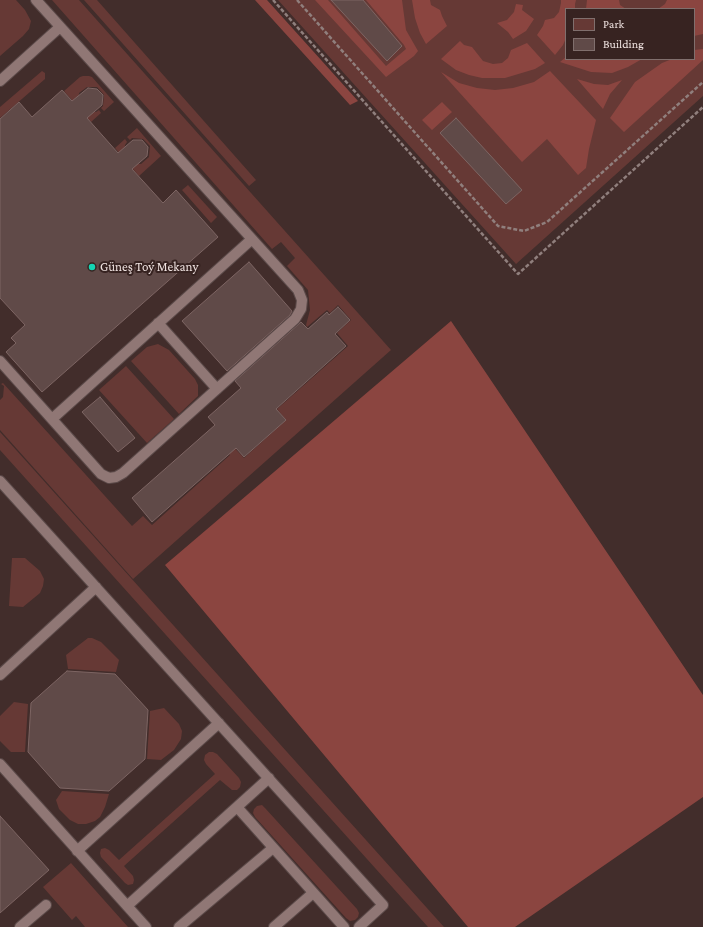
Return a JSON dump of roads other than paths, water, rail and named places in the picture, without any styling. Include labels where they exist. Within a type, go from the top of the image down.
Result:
[{"type":"lane","points":[[0,361],[101,474],[109,478],[116,477],[123,473],[295,319],[301,309],[302,300],[298,290],[36,0]]},
{"type":"lane","points":[[0,81],[60,27]]},
{"type":"lane","points":[[52,419],[252,239]]},
{"type":"lane","points":[[158,323],[217,389]]},
{"type":"lane","points":[[0,481],[384,905],[359,927]]},
{"type":"lane","points":[[0,675],[96,587]]},
{"type":"lane","points":[[78,851],[219,723]]},
{"type":"lane","points":[[0,764],[146,927]]},
{"type":"lane","points":[[127,906],[269,778]]},
{"type":"lane","points":[[237,807],[344,927]]},
{"type":"lane","points":[[180,927],[273,848]]},
{"type":"lane","points":[[274,927],[313,893]]},
{"type":"lane","points":[[20,927],[46,905]]},
{"type":"place","name":"Güneş Toý Mekany","points":[[92,267]]}]
